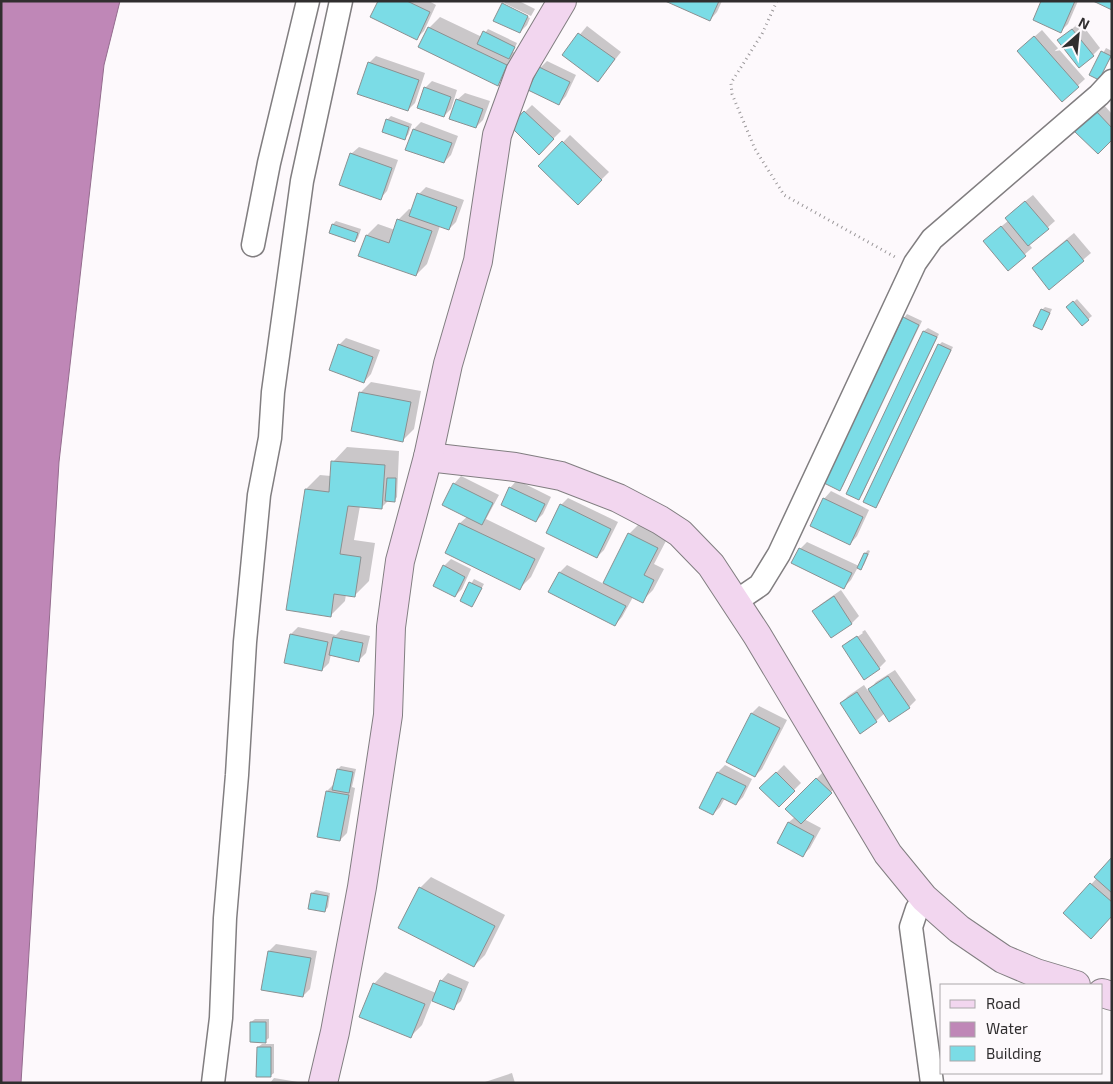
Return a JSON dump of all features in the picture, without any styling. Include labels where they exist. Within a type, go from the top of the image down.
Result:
[{"type":"street","points":[[253,246],[269,162],[308,1]]},
{"type":"street","points":[[213,1083],[221,1018],[225,918],[237,775],[245,642],[259,495],[270,438],[273,392],[302,181],[340,1]]},
{"type":"street","points":[[323,1083],[335,1032],[362,887],[388,715],[391,627],[400,560],[428,457],[448,364],[478,262],[497,135],[520,72],[562,1]]},
{"type":"street","points":[[735,602],[760,585],[779,554],[914,266],[932,239],[1099,95],[1112,81]]},
{"type":"street","points":[[428,457],[515,467],[561,476],[618,498],[680,533],[711,565],[757,635],[888,854],[924,898],[959,929],[1003,958],[1036,973],[1073,984]]},
{"type":"street","points":[[924,898],[917,909],[910,927],[932,1083]]},
{"type":"path","points":[[778,1],[762,34],[732,83],[732,94],[755,149],[784,195],[914,266]]},
{"type":"water","points":[[1,1],[120,1],[104,65],[59,462],[21,1083],[1,1083]]},
{"type":"building","points":[[378,1],[407,1],[430,12],[417,40],[370,17]]},
{"type":"building","points":[[665,1],[719,1],[710,21]]},
{"type":"building","points":[[1041,1],[1075,1],[1061,33],[1033,20]]},
{"type":"building","points":[[1093,1],[1112,1],[1112,10]]},
{"type":"building","points":[[502,3],[528,16],[520,33],[493,21]]},
{"type":"building","points":[[428,27],[507,65],[498,86],[418,47]]},
{"type":"building","points":[[1072,29],[1094,56],[1079,68],[1057,40]]},
{"type":"building","points":[[483,31],[515,47],[509,59],[477,44]]},
{"type":"building","points":[[578,33],[615,59],[598,82],[562,55]]},
{"type":"building","points":[[1034,36],[1079,87],[1062,102],[1017,51]]},
{"type":"building","points":[[1101,51],[1111,56],[1099,80],[1089,75]]},
{"type":"building","points":[[368,62],[419,80],[408,111],[357,94]]},
{"type":"building","points":[[539,67],[570,82],[559,105],[528,90]]},
{"type":"building","points":[[424,87],[451,97],[444,117],[417,108]]},
{"type":"building","points":[[456,99],[483,109],[476,128],[449,119]]},
{"type":"building","points":[[1095,110],[1112,128],[1112,140],[1098,154],[1074,131]]},
{"type":"building","points":[[524,111],[554,139],[539,155],[510,126]]},
{"type":"building","points":[[386,119],[409,127],[405,140],[382,132]]},
{"type":"building","points":[[413,129],[452,143],[444,163],[405,150]]},
{"type":"building","points":[[562,141],[602,180],[578,205],[538,166]]},
{"type":"building","points":[[350,153],[392,168],[381,200],[339,185]]},
{"type":"building","points":[[417,193],[457,207],[449,230],[409,216]]},
{"type":"building","points":[[1025,201],[1049,229],[1028,246],[1005,218]]},
{"type":"building","points":[[397,219],[432,231],[416,276],[358,256],[366,235],[389,243]]},
{"type":"building","points":[[332,224],[358,233],[355,242],[329,233]]},
{"type":"building","points":[[1001,226],[1026,256],[1008,271],[983,241]]},
{"type":"building","points":[[1067,240],[1084,261],[1049,290],[1032,268]]},
{"type":"building","points":[[1073,301],[1089,320],[1082,326],[1066,307]]},
{"type":"building","points":[[1041,309],[1050,313],[1042,330],[1033,326]]},
{"type":"building","points":[[903,317],[919,325],[840,491],[824,483]]},
{"type":"building","points":[[923,331],[937,337],[859,500],[846,494]]},
{"type":"building","points":[[338,344],[373,357],[364,383],[329,370]]},
{"type":"building","points":[[938,344],[951,350],[876,508],[863,502]]},
{"type":"building","points":[[359,392],[411,402],[403,442],[351,431]]},
{"type":"building","points":[[331,461],[385,465],[382,509],[348,506],[340,554],[361,557],[355,597],[334,594],[331,617],[286,610],[305,489],[329,492]]},
{"type":"building","points":[[387,478],[396,478],[395,502],[385,501]]},
{"type":"building","points":[[453,483],[493,503],[482,525],[442,505]]},
{"type":"building","points":[[509,487],[545,504],[536,522],[501,505]]},
{"type":"building","points":[[823,498],[863,517],[850,545],[810,526]]},
{"type":"building","points":[[560,504],[611,529],[597,558],[546,533]]},
{"type":"building","points":[[459,523],[535,559],[520,590],[445,553]]},
{"type":"building","points":[[628,533],[658,548],[644,575],[654,580],[643,603],[603,583]]},
{"type":"building","points":[[799,548],[852,573],[844,589],[791,563]]},
{"type":"building","points":[[864,553],[868,554],[861,570],[857,568]]},
{"type":"building","points":[[443,565],[465,577],[455,597],[433,586]]},
{"type":"building","points":[[559,572],[626,606],[615,626],[548,592]]},
{"type":"building","points":[[469,582],[482,588],[472,607],[460,601]]},
{"type":"building","points":[[834,596],[852,624],[831,638],[812,611]]},
{"type":"building","points":[[290,634],[328,642],[322,671],[284,663]]},
{"type":"building","points":[[857,636],[880,669],[864,680],[842,646]]},
{"type":"building","points":[[333,637],[363,643],[359,662],[329,655]]},
{"type":"building","points":[[888,676],[910,708],[889,722],[868,689]]},
{"type":"building","points":[[857,692],[877,722],[860,734],[840,703]]},
{"type":"building","points":[[751,713],[780,728],[755,777],[726,762]]},
{"type":"building","points":[[337,769],[353,772],[349,793],[332,790]]},
{"type":"building","points":[[717,772],[746,786],[736,805],[722,798],[713,815],[699,808]]},
{"type":"building","points":[[776,772],[795,791],[779,807],[759,788]]},
{"type":"building","points":[[816,778],[832,793],[801,824],[785,809]]},
{"type":"building","points":[[326,791],[349,795],[340,841],[317,837]]},
{"type":"building","points":[[788,822],[814,836],[803,857],[777,843]]},
{"type":"building","points":[[1112,857],[1112,893],[1094,877]]},
{"type":"building","points":[[1090,883],[1112,902],[1112,916],[1091,939],[1063,913]]},
{"type":"building","points":[[419,887],[495,926],[474,967],[398,928]]},
{"type":"building","points":[[311,893],[328,896],[325,912],[308,909]]},
{"type":"building","points":[[268,951],[311,958],[303,997],[261,990]]},
{"type":"building","points":[[440,980],[462,989],[454,1010],[432,1001]]},
{"type":"building","points":[[373,983],[425,1004],[411,1038],[359,1017]]},
{"type":"building","points":[[250,1022],[266,1022],[266,1043],[250,1042]]},
{"type":"building","points":[[257,1047],[271,1047],[271,1077],[256,1077]]}]
